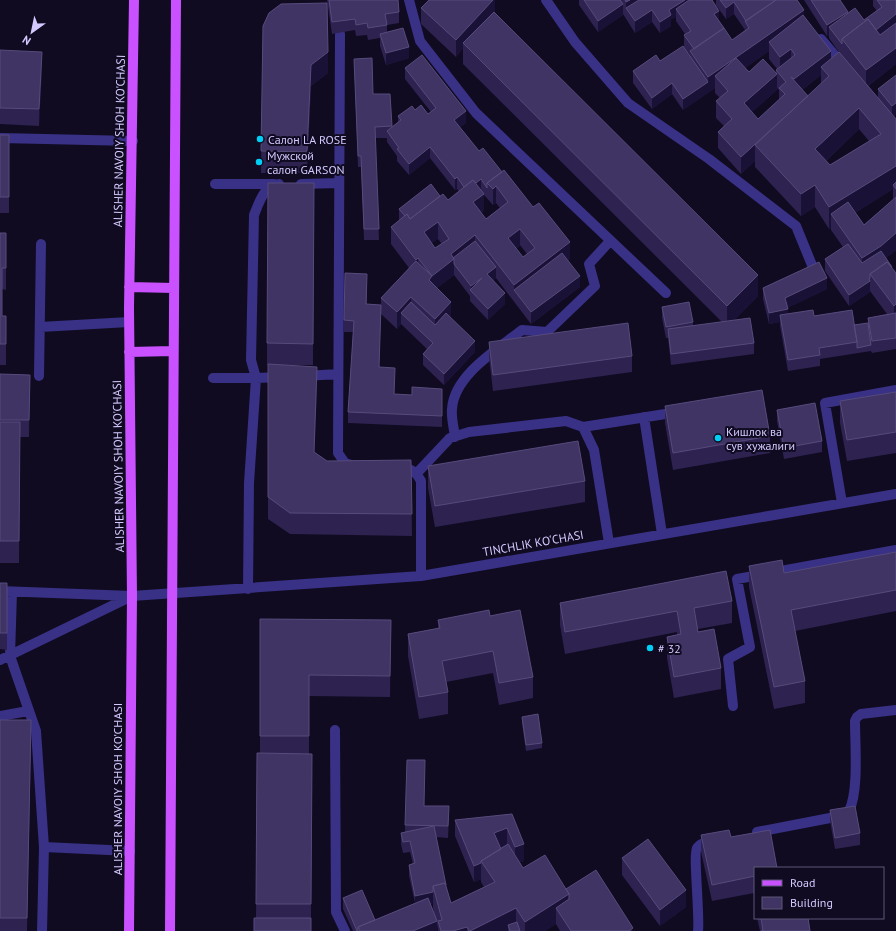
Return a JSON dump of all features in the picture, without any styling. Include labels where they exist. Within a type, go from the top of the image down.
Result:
[{"type":"main road","name":"ALISHER NAVOIY SHOH KO'CHASI","points":[[129,931],[132,596],[129,287],[134,0]]},
{"type":"main road","points":[[170,931],[176,0]]},
{"type":"main road","points":[[129,287],[174,288]]},
{"type":"main road","points":[[130,352],[173,351]]},
{"type":"street","points":[[409,0],[420,41],[476,113],[666,293]]},
{"type":"street","points":[[546,0],[575,42],[628,103],[709,159],[796,226],[814,270]]},
{"type":"street","points":[[815,31],[850,74]]},
{"type":"street","points":[[340,34],[338,453],[345,463],[365,467]]},
{"type":"street","points":[[0,138],[132,141]]},
{"type":"street","points":[[215,184],[339,183]]},
{"type":"street","points":[[248,589],[249,483],[256,378],[251,360],[254,215],[263,194],[274,184]]},
{"type":"street","points":[[454,437],[452,408],[460,384],[463,380],[470,372],[522,330],[547,332],[595,286],[589,264],[610,241]]},
{"type":"street","points":[[39,376],[41,244]]},
{"type":"street","points":[[40,327],[129,322]]},
{"type":"street","points":[[213,378],[256,378],[338,374]]},
{"type":"street","points":[[842,503],[825,403],[896,390]]},
{"type":"street","points":[[417,473],[450,438],[469,432],[566,421],[583,427],[685,410]]},
{"type":"street","points":[[644,417],[662,534]]},
{"type":"street","points":[[583,427],[594,450],[609,543]]},
{"type":"street","points":[[387,468],[409,468],[417,473],[421,481],[421,576]]},
{"type":"street","name":"TINCHLIK KО‘CHASI","points":[[0,591],[132,596],[421,576],[896,494]]},
{"type":"street","points":[[733,706],[728,659],[750,647],[737,579],[896,550]]},
{"type":"street","points":[[12,592],[10,656],[36,731],[44,847],[42,931]]},
{"type":"street","points":[[0,660],[132,596]]},
{"type":"street","points":[[744,835],[830,818],[849,811],[852,804],[854,789],[855,721],[861,714],[896,710]]},
{"type":"street","points":[[0,716],[28,711]]},
{"type":"street","points":[[335,730],[336,912],[345,931]]},
{"type":"street","points":[[698,931],[695,853],[697,848],[702,843],[722,840]]},
{"type":"street","points":[[44,847],[130,851]]},
{"type":"building","points":[[329,0],[398,0],[399,12],[385,14],[387,25],[368,28],[367,23],[356,25],[355,19],[332,22]]},
{"type":"building","points":[[429,0],[493,0],[456,40],[421,8]]},
{"type":"building","points":[[584,0],[620,0],[623,4],[598,21]]},
{"type":"building","points":[[639,0],[685,0],[669,10],[671,15],[660,22],[652,10],[635,21],[626,8]]},
{"type":"building","points":[[689,0],[712,0],[719,11],[714,14],[724,28],[694,49],[684,35],[691,31],[676,9]]},
{"type":"building","points":[[720,0],[776,0],[746,21],[734,2],[726,8]]},
{"type":"building","points":[[776,0],[797,0],[804,10],[708,77],[690,51],[724,28],[732,40],[749,28],[745,21]]},
{"type":"building","points":[[811,0],[840,0],[848,12],[827,25]]},
{"type":"building","points":[[877,0],[896,0],[896,14],[876,30],[868,19],[842,39],[842,44],[829,27],[855,8],[864,20],[882,7]]},
{"type":"building","points":[[327,3],[328,52],[311,65],[307,152],[261,151],[263,26],[269,13],[281,4]]},
{"type":"building","points":[[494,12],[758,275],[727,306],[463,43]]},
{"type":"building","points":[[803,15],[831,51],[794,79],[791,77],[808,96],[741,157],[718,132],[732,119],[716,101],[728,91],[715,76],[736,58],[749,72],[763,59],[777,74],[744,103],[758,119],[785,94],[779,88],[786,82],[776,70],[795,55],[791,49],[780,57],[769,42]]},
{"type":"building","points":[[868,19],[880,35],[896,23],[896,48],[866,70],[842,39]]},
{"type":"building","points":[[403,28],[409,47],[386,53],[380,34]]},
{"type":"building","points":[[683,46],[708,82],[683,99],[672,83],[652,98],[633,71],[656,55],[660,61]]},
{"type":"building","points":[[0,50],[42,52],[39,109],[0,108]]},
{"type":"building","points":[[839,52],[896,119],[896,166],[829,207],[815,185],[801,194],[755,145],[829,76],[821,67]],"holes":[[[859,108],[881,134],[830,165],[815,149]]]},
{"type":"building","points":[[422,55],[466,111],[454,120],[479,151],[483,148],[502,172],[487,183],[487,188],[481,179],[476,183],[473,180],[464,187],[457,177],[455,179],[430,147],[409,164],[397,149],[399,148],[387,131],[401,120],[398,116],[412,106],[415,110],[421,105],[428,114],[436,108],[405,68]]},
{"type":"building","points":[[372,58],[373,94],[390,94],[392,126],[375,127],[379,229],[364,229],[361,156],[358,156],[354,59]]},
{"type":"building","points":[[896,75],[896,103],[892,106],[878,89]]},
{"type":"building","points":[[0,135],[9,135],[9,197],[0,197]]},
{"type":"building","points":[[504,170],[533,207],[539,203],[570,242],[514,285],[475,235],[451,254],[454,259],[432,276],[418,258],[416,260],[391,227],[407,214],[410,219],[443,194],[448,200],[473,180],[484,194],[473,202],[486,219],[508,202],[496,186],[493,189],[487,183]],"holes":[[[438,222],[449,239],[435,248],[424,232]],[[520,229],[535,248],[523,257],[508,238]]]},
{"type":"building","points":[[896,182],[896,189],[893,185]]},
{"type":"building","points":[[268,183],[314,183],[313,344],[267,343]]},
{"type":"building","points":[[431,184],[440,196],[410,219],[407,214],[405,216],[399,209]]},
{"type":"building","points":[[896,197],[896,233],[881,246],[862,258],[831,214],[848,202],[864,225]]},
{"type":"building","points":[[0,233],[6,233],[6,268],[2,268],[2,316],[6,316],[6,344],[0,344]]},
{"type":"building","points":[[475,241],[496,267],[487,274],[505,293],[488,309],[470,290],[482,278],[471,286],[454,264],[453,258]]},
{"type":"building","points":[[848,244],[862,263],[881,251],[892,267],[887,262],[870,274],[870,281],[849,295],[825,259]]},
{"type":"building","points":[[562,253],[580,276],[531,312],[514,290]]},
{"type":"building","points":[[416,261],[432,276],[429,280],[451,302],[435,319],[411,297],[397,312],[381,298]]},
{"type":"building","points":[[819,262],[827,278],[785,298],[788,309],[769,313],[763,288]]},
{"type":"building","points":[[887,262],[896,273],[896,304],[894,306],[870,274]]},
{"type":"building","points":[[345,273],[367,274],[366,304],[381,305],[379,367],[395,368],[394,394],[412,395],[412,387],[442,389],[442,416],[348,412],[354,321],[344,320]]},
{"type":"building","points":[[411,302],[435,325],[446,313],[475,341],[444,374],[423,354],[433,343],[401,313]]},
{"type":"building","points":[[689,302],[693,322],[666,327],[662,307]]},
{"type":"building","points":[[813,310],[814,316],[852,310],[857,342],[819,348],[820,355],[788,360],[780,315]]},
{"type":"building","points":[[896,313],[896,338],[872,341],[868,318]]},
{"type":"building","points":[[750,318],[754,343],[671,354],[668,329]]},
{"type":"building","points":[[628,323],[632,356],[493,375],[489,342]]},
{"type":"building","points":[[868,323],[871,345],[857,348],[854,325]]},
{"type":"building","points":[[268,364],[317,367],[314,452],[327,461],[411,460],[412,514],[290,513],[268,497]]},
{"type":"building","points":[[0,374],[30,375],[29,420],[0,420]]},
{"type":"building","name":"Кишлок ва сув хужалиги","points":[[762,390],[770,436],[673,453],[665,406]]},
{"type":"building","points":[[896,392],[896,432],[847,440],[840,401]]},
{"type":"building","points":[[815,403],[822,441],[784,448],[777,410]]},
{"type":"building","points":[[0,422],[20,422],[19,541],[0,541]]},
{"type":"building","points":[[578,441],[585,481],[435,506],[428,466]]},
{"type":"building","points":[[896,552],[896,590],[791,610],[805,681],[774,687],[749,566],[782,560],[784,573]]},
{"type":"building","points":[[726,571],[732,601],[694,608],[698,632],[714,629],[721,668],[674,677],[667,637],[681,634],[677,611],[565,632],[560,603]]},
{"type":"building","points":[[0,583],[7,583],[7,633],[0,633]]},
{"type":"building","points":[[489,610],[490,616],[520,610],[533,677],[499,683],[493,651],[442,661],[448,692],[419,697],[408,634],[440,628],[438,620]]},
{"type":"building","points":[[260,619],[391,620],[390,676],[309,675],[309,736],[260,736]]},
{"type":"building","points":[[538,714],[542,743],[526,745],[522,717]]},
{"type":"building","points":[[0,720],[31,720],[27,918],[0,918]]},
{"type":"building","points":[[257,753],[312,754],[311,904],[256,904]]},
{"type":"building","points":[[407,760],[425,760],[424,806],[449,806],[448,826],[405,825]]},
{"type":"building","points":[[855,806],[860,833],[835,838],[830,810]]},
{"type":"building","points":[[512,814],[524,844],[515,847],[507,828],[494,833],[501,849],[474,866],[455,820]]},
{"type":"building","points":[[434,826],[446,885],[445,883],[433,886],[433,892],[415,896],[409,865],[415,863],[410,841],[403,842],[401,833]]},
{"type":"building","points":[[729,830],[731,837],[770,830],[777,867],[754,867],[754,876],[712,885],[701,835]]},
{"type":"building","points":[[648,839],[686,890],[660,910],[622,858]]},
{"type":"building","points":[[508,844],[523,868],[545,855],[569,894],[525,922],[516,908],[470,931],[467,927],[453,931],[441,931],[438,921],[442,920],[433,886],[445,883],[451,903],[495,882],[481,861]]},
{"type":"building","points":[[596,870],[633,928],[629,931],[571,931],[556,908],[569,899],[569,894],[566,889]]},
{"type":"building","points":[[362,890],[375,920],[358,927],[357,931],[343,898]]},
{"type":"building","points":[[428,898],[437,921],[413,931],[360,931],[358,927]]},
{"type":"building","points":[[254,918],[311,918],[311,931],[254,931]]},
{"type":"building","points":[[761,919],[808,919],[810,931],[763,931]]},
{"type":"building","points":[[517,922],[520,931],[510,931],[508,925]]},
{"type":"place","name":"Салон LA ROSE","points":[[260,139]]},
{"type":"place","name":"Мужской салон GARSON","points":[[259,162]]},
{"type":"place","name":"Кишлок ва сув хужалиги","points":[[718,438]]},
{"type":"place","name":"# 32","points":[[650,648]]}]
